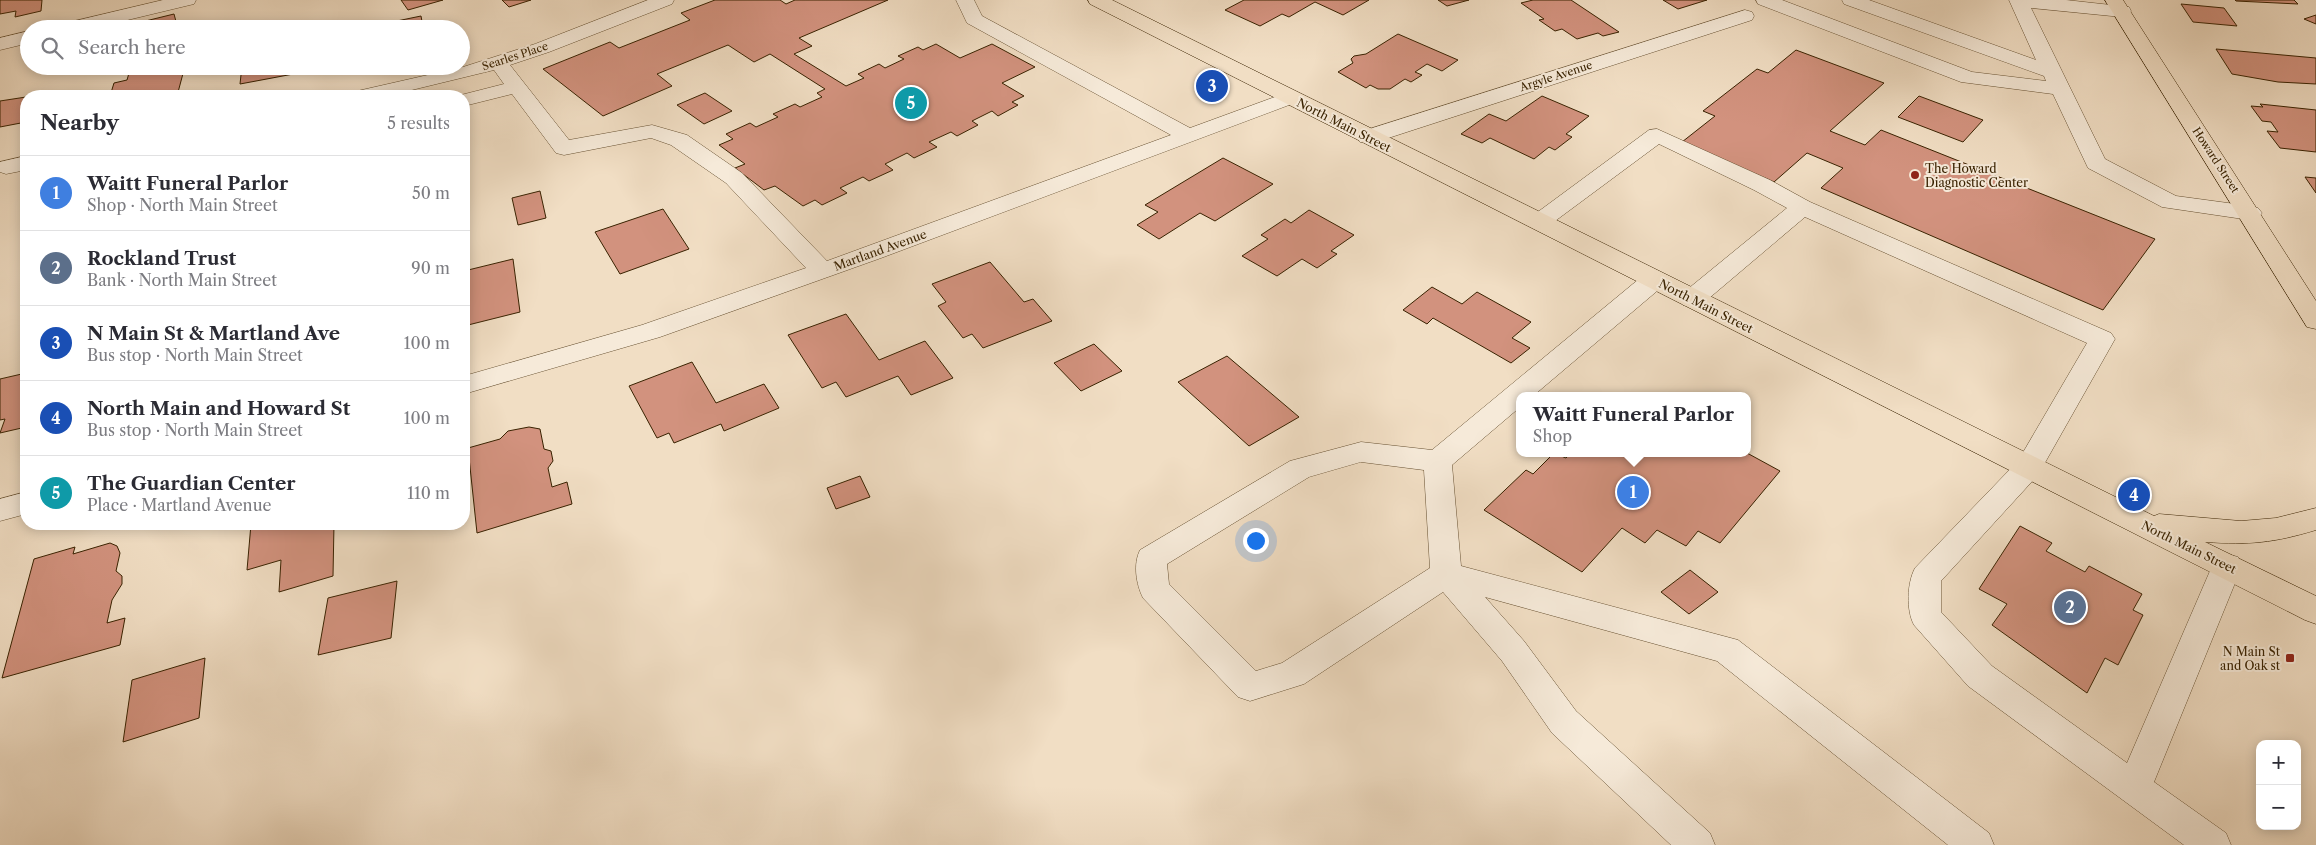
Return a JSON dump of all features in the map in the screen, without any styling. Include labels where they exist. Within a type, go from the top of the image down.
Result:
[{"type":"main road","name":"North Main Street","points":[[1097,0],[2316,611]]},
{"type":"main road","name":"Howard Street","points":[[2118,5],[2316,321]]},
{"type":"main road","points":[[2145,525],[2241,533],[2276,530],[2316,519]]},
{"type":"street","points":[[103,20],[187,0]]},
{"type":"street","name":"Searles Place","points":[[470,71],[542,48],[665,0]]},
{"type":"street","points":[[965,0],[974,19],[1189,136]]},
{"type":"street","points":[[1765,0],[1968,78],[2056,81]]},
{"type":"street","points":[[1850,0],[2056,81]]},
{"type":"street","points":[[2118,5],[2018,1],[2096,163],[2170,202],[2250,213]]},
{"type":"street","name":"Argyle Avenue","points":[[1368,137],[1745,16]]},
{"type":"street","points":[[0,44],[20,39]]},
{"type":"street","points":[[498,62],[564,148],[652,131],[680,140],[734,178],[823,271]]},
{"type":"street","name":"Searles Place","points":[[387,90],[454,75]]},
{"type":"street","points":[[470,99],[518,87]]},
{"type":"street","name":"Martland Avenue","points":[[470,383],[651,331],[823,271],[1290,98]]},
{"type":"street","points":[[1539,222],[1657,135],[1762,185],[1802,207],[2102,338],[2028,468],[1926,577],[1926,616],[1980,676],[2213,845]]},
{"type":"street","points":[[1692,299],[1802,207]]},
{"type":"street","points":[[1520,392],[1654,280]]},
{"type":"street","points":[[1516,396],[1438,461],[1361,452],[1300,469],[1152,559],[1154,589],[1250,687],[1292,674],[1446,574],[1728,650],[1976,845]]},
{"type":"street","points":[[1438,461],[1446,574],[1513,651],[1564,722],[1697,845]]},
{"type":"street","points":[[0,510],[20,505]]},
{"type":"street","points":[[2134,788],[2227,566]]},
{"type":"building","points":[[0,0],[42,0],[41,11],[15,17],[16,11],[0,14]]},
{"type":"building","points":[[401,0],[443,0],[408,10]]},
{"type":"building","points":[[502,0],[531,0],[509,7]]},
{"type":"building","points":[[715,0],[780,0],[786,4],[795,0],[888,0],[799,38],[812,46],[794,54],[846,86],[864,78],[858,74],[879,64],[885,68],[904,59],[898,56],[918,47],[923,50],[936,44],[960,58],[992,44],[1035,67],[1002,83],[1024,96],[1012,102],[1018,105],[998,116],[992,111],[972,121],[978,125],[957,136],[951,132],[929,142],[937,147],[914,158],[907,153],[885,164],[893,170],[869,181],[863,177],[840,188],[847,193],[822,205],[815,200],[803,206],[775,186],[764,190],[735,168],[745,164],[719,145],[733,139],[726,134],[750,123],[756,127],[778,117],[773,114],[795,104],[800,107],[822,97],[817,93],[825,89],[770,54],[754,62],[728,45],[657,74],[672,86],[603,116],[543,69],[610,42],[619,48],[690,20],[681,13]]},
{"type":"building","points":[[1244,0],[1369,0],[1343,15],[1315,2],[1289,17],[1282,14],[1260,26],[1225,10]]},
{"type":"building","points":[[1438,0],[1469,0],[1447,6]]},
{"type":"building","points":[[1533,0],[1571,0],[1619,32],[1603,36],[1598,33],[1577,39],[1562,29],[1555,31],[1539,20],[1544,19],[1521,3]]},
{"type":"building","points":[[1663,0],[1707,0],[1678,9]]},
{"type":"building","points":[[2294,0],[2298,4],[2236,1]]},
{"type":"building","points":[[2181,4],[2224,8],[2237,26],[2193,22]]},
{"type":"building","points":[[174,14],[176,20],[150,20]]},
{"type":"building","points":[[2316,15],[2316,24],[2304,19]]},
{"type":"building","points":[[421,16],[422,20],[402,20]]},
{"type":"building","points":[[1398,34],[1458,60],[1442,71],[1427,64],[1415,72],[1422,75],[1411,82],[1405,79],[1390,89],[1378,89],[1370,85],[1366,88],[1338,72],[1353,63],[1351,59],[1354,56],[1366,54]]},
{"type":"building","points":[[2216,49],[2316,58],[2316,84],[2278,82],[2232,74]]},
{"type":"building","name":"The Howard Diagnostic Center","points":[[1796,50],[1884,83],[1830,131],[1865,145],[1881,130],[2155,239],[2103,310],[1821,188],[1843,168],[1807,153],[1774,182],[1682,142],[1715,116],[1703,111],[1757,69],[1768,73]]},
{"type":"building","points":[[128,75],[183,75],[179,90],[112,90],[114,83],[127,80]]},
{"type":"building","points":[[241,75],[288,75],[240,84]]},
{"type":"building","points":[[705,93],[732,111],[704,124],[677,105]]},
{"type":"building","points":[[1542,96],[1589,116],[1566,134],[1572,137],[1555,150],[1549,147],[1534,159],[1490,138],[1482,143],[1461,134],[1489,114],[1506,121]]},
{"type":"building","points":[[1919,96],[1983,120],[1963,142],[1898,117]]},
{"type":"building","points":[[20,98],[20,123],[0,127],[0,101]]},
{"type":"building","points":[[2260,104],[2316,110],[2316,152],[2280,148],[2267,131],[2278,132],[2271,122],[2262,121],[2251,106],[2263,107]]},
{"type":"building","points":[[1223,158],[1273,184],[1215,221],[1200,213],[1159,239],[1137,225],[1158,212],[1145,205]]},
{"type":"building","points":[[2305,177],[2316,178],[2316,193]]},
{"type":"building","points":[[540,191],[546,218],[518,225],[512,198]]},
{"type":"building","points":[[663,209],[689,249],[620,274],[595,232]]},
{"type":"building","points":[[1309,210],[1354,235],[1331,251],[1337,254],[1317,268],[1302,259],[1277,276],[1242,256],[1268,239],[1261,235],[1285,219],[1291,223]]},
{"type":"building","points":[[513,259],[520,312],[470,324],[470,270]]},
{"type":"building","points":[[990,262],[1024,302],[1033,299],[1052,321],[983,348],[972,334],[963,338],[938,306],[946,302],[932,284]]},
{"type":"building","points":[[1432,287],[1462,304],[1477,292],[1531,322],[1512,338],[1530,348],[1511,363],[1433,318],[1427,324],[1403,310]]},
{"type":"building","points":[[846,314],[879,360],[925,341],[953,378],[911,395],[898,376],[846,397],[836,382],[822,388],[788,335]]},
{"type":"building","points":[[1094,344],[1122,371],[1081,391],[1054,363]]},
{"type":"building","points":[[1227,356],[1299,417],[1249,446],[1178,382]]},
{"type":"building","points":[[692,362],[716,403],[764,384],[779,408],[724,431],[721,424],[674,443],[669,433],[657,438],[629,386]]},
{"type":"building","points":[[20,374],[20,428],[0,433],[5,419],[0,420],[0,379]]},
{"type":"building","points":[[529,427],[540,429],[544,449],[551,451],[553,461],[548,468],[552,487],[567,482],[572,504],[477,533],[470,467],[470,447],[500,439],[508,431]]},
{"type":"building","points":[[1751,455],[1780,471],[1720,543],[1698,531],[1686,546],[1657,530],[1645,543],[1622,528],[1582,572],[1484,510],[1526,470],[1533,474],[1550,457],[1751,457]]},
{"type":"building","points":[[860,476],[870,497],[836,509],[827,488]]},
{"type":"building","points":[[2020,526],[2052,543],[2046,551],[2085,572],[2089,566],[2142,594],[2133,610],[2143,615],[2118,665],[2105,658],[2087,693],[1992,625],[2007,604],[1979,589]]},
{"type":"building","points":[[250,530],[334,530],[333,576],[279,592],[281,560],[247,570]]},
{"type":"building","points":[[110,543],[117,546],[120,553],[116,571],[122,576],[122,584],[112,600],[107,623],[125,618],[120,645],[2,678],[34,559],[75,547],[73,554]]},
{"type":"building","points":[[1690,570],[1718,592],[1689,614],[1661,592]]},
{"type":"building","points":[[397,581],[391,638],[318,655],[328,598]]},
{"type":"building","points":[[205,658],[199,718],[123,742],[132,680]]},
{"type":"place","name":"N Main St & Martland Ave","points":[[1212,86]]},
{"type":"place","name":"The Guardian Center","points":[[911,103]]},
{"type":"place","name":"The Howard Diagnostic Center","points":[[1915,175]]},
{"type":"place","name":"Waitt Funeral Parlor","points":[[1633,492]]},
{"type":"place","name":"North Main and Howard St","points":[[2134,495]]},
{"type":"place","name":"Rockland Trust","points":[[2070,607]]},
{"type":"place","name":"N Main St and Oak st","points":[[2290,658]]}]
